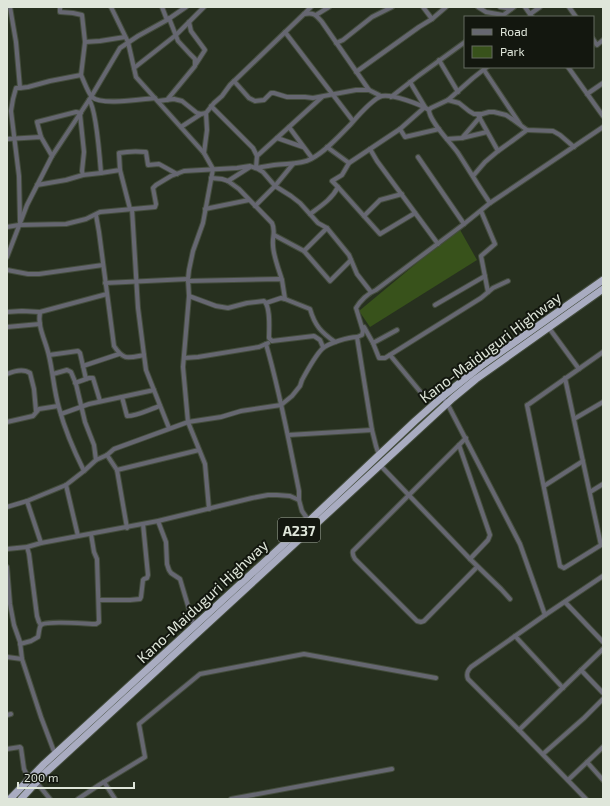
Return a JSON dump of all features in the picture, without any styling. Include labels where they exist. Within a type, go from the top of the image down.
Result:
[{"type":"highway","name":"Kano-Maiduguri Highway","points":[[21,799],[36,782],[380,465],[481,366],[603,280]]},
{"type":"highway","name":"Kano-Maiduguri Highway","points":[[10,799],[55,754],[415,421],[476,380],[603,289]]},
{"type":"street","points":[[10,7],[16,42],[20,88]]},
{"type":"street","points":[[11,14],[15,7]]},
{"type":"street","points":[[60,7],[60,12],[82,15],[85,42],[81,75],[92,103],[98,140],[101,173]]},
{"type":"street","points":[[111,7],[128,42],[136,77],[204,152],[213,169],[203,223],[192,251],[189,270],[188,280],[190,296],[183,367],[188,422],[205,464],[209,509]]},
{"type":"street","points":[[162,7],[182,46],[195,59],[195,66]]},
{"type":"street","points":[[7,257],[27,205],[52,156],[81,114],[120,48],[186,7]]},
{"type":"street","points":[[134,68],[176,35],[204,7]]},
{"type":"street","points":[[304,7],[304,14]]},
{"type":"street","points":[[204,152],[207,130],[206,113],[211,106],[222,96],[234,81],[311,7]]},
{"type":"street","points":[[316,15],[329,7]]},
{"type":"street","points":[[336,43],[343,40],[372,17],[392,7]]},
{"type":"street","points":[[423,7],[432,19]]},
{"type":"street","points":[[356,72],[432,19],[446,7]]},
{"type":"street","points":[[478,7],[486,12],[501,16],[512,8]]},
{"type":"street","points":[[500,7],[512,8]]},
{"type":"street","points":[[525,7],[531,15],[540,7]]},
{"type":"street","points":[[569,7],[575,16]]},
{"type":"street","points":[[304,14],[314,14],[322,22],[369,90]]},
{"type":"street","points":[[167,100],[195,66],[205,50],[191,31],[190,22]]},
{"type":"street","points":[[285,32],[353,122]]},
{"type":"street","points":[[85,42],[125,37]]},
{"type":"street","points":[[594,40],[597,45]]},
{"type":"street","points":[[594,47],[603,40]]},
{"type":"street","points":[[391,97],[464,43]]},
{"type":"street","points":[[439,60],[458,92]]},
{"type":"street","points":[[429,110],[448,100],[486,68],[525,129]]},
{"type":"street","points":[[569,68],[603,116]]},
{"type":"street","points":[[20,225],[19,176],[11,111],[16,88],[28,87],[81,75]]},
{"type":"street","points":[[234,81],[249,98],[258,102],[264,100],[272,93],[287,97],[313,98],[356,90],[369,90],[381,96],[391,97],[425,107],[429,110],[429,114],[439,130],[457,152],[490,204]]},
{"type":"street","points":[[410,82],[425,107]]},
{"type":"street","points":[[587,94],[603,84]]},
{"type":"street","points":[[256,168],[293,164],[309,160],[322,152],[369,105],[381,96]]},
{"type":"street","points":[[257,156],[322,97]]},
{"type":"street","points":[[90,99],[117,102],[174,99],[182,101],[197,114],[201,114]]},
{"type":"street","points":[[448,100],[459,102],[469,111],[480,116],[498,151]]},
{"type":"street","points":[[211,106],[253,148],[257,156],[256,168]]},
{"type":"street","points":[[415,213],[380,234],[332,181],[342,175],[349,163],[400,129],[425,107]]},
{"type":"street","points":[[52,156],[40,137],[37,122],[76,112],[81,114]]},
{"type":"street","points":[[462,138],[480,116],[489,112],[494,112],[506,115],[529,131],[553,132],[560,135],[574,147]]},
{"type":"street","points":[[181,127],[201,114],[206,113]]},
{"type":"street","points":[[81,114],[84,152],[82,171],[84,175]]},
{"type":"street","points":[[289,127],[312,158]]},
{"type":"street","points":[[7,507],[27,501],[66,485],[96,460],[107,455],[114,449],[169,428],[188,422],[221,417],[241,411],[281,405],[292,396],[300,386],[302,380],[323,348],[335,342],[362,335],[363,331],[356,308],[371,292],[376,290],[490,204],[603,127]]},
{"type":"street","points":[[400,129],[405,137],[439,130]]},
{"type":"street","points":[[472,176],[485,162],[525,129]]},
{"type":"street","points":[[447,139],[462,138],[487,132]]},
{"type":"street","points":[[7,139],[40,137]]},
{"type":"street","points":[[277,138],[304,148]]},
{"type":"street","points":[[327,147],[349,163]]},
{"type":"street","points":[[370,149],[377,161],[438,244]]},
{"type":"street","points":[[169,428],[146,370],[138,308],[132,217],[120,170],[119,153],[128,151],[146,152],[148,165],[159,164],[178,174]]},
{"type":"street","points":[[418,157],[464,224]]},
{"type":"street","points":[[255,206],[275,186],[293,164]]},
{"type":"street","points":[[7,226],[66,224],[86,219],[100,212],[155,207],[156,204],[153,188],[184,171],[250,166],[263,172],[275,186],[300,203],[318,222],[327,228],[349,255],[357,274],[371,292]]},
{"type":"street","points":[[228,181],[250,166]]},
{"type":"street","points":[[37,185],[84,175],[120,170]]},
{"type":"street","points":[[211,178],[228,181],[239,189],[272,223],[274,227],[273,245],[285,299]]},
{"type":"street","points":[[310,214],[330,199],[338,187]]},
{"type":"street","points":[[364,216],[380,200],[402,194]]},
{"type":"street","points":[[205,209],[249,200]]},
{"type":"street","points":[[481,211],[494,244],[481,256],[488,292]]},
{"type":"street","points":[[96,215],[114,346],[119,354],[127,358],[144,355]]},
{"type":"street","points":[[304,251],[327,228]]},
{"type":"street","points":[[274,236],[304,251],[330,281],[351,260]]},
{"type":"street","points":[[7,270],[28,274],[39,274],[103,265]]},
{"type":"street","points":[[435,305],[485,276]]},
{"type":"street","points":[[105,283],[188,280],[282,280]]},
{"type":"street","points":[[361,323],[373,343],[379,358],[385,358],[481,298],[493,288],[508,281]]},
{"type":"street","points":[[7,312],[40,312],[107,294]]},
{"type":"street","points":[[190,296],[216,306],[228,308],[264,301],[266,303],[281,298],[285,299],[310,309],[315,324],[326,336],[335,342]]},
{"type":"street","points":[[266,303],[269,319],[269,338],[272,341]]},
{"type":"street","points":[[40,312],[40,324],[49,355],[58,406],[74,450],[84,471]]},
{"type":"street","points":[[7,327],[40,324]]},
{"type":"street","points":[[549,328],[579,369]]},
{"type":"street","points":[[373,343],[397,330]]},
{"type":"street","points":[[184,358],[259,347],[272,341],[314,336],[320,340],[323,348]]},
{"type":"street","points":[[357,337],[372,430],[379,455]]},
{"type":"street","points":[[266,344],[288,435],[299,491],[299,500],[302,511],[308,521]]},
{"type":"street","points":[[49,355],[78,351],[80,353],[86,379]]},
{"type":"street","points":[[565,378],[602,544],[564,568],[560,566],[527,405],[565,378],[603,352]]},
{"type":"street","points":[[83,366],[119,354]]},
{"type":"street","points":[[390,355],[423,395]]},
{"type":"street","points":[[7,374],[18,370],[27,371],[30,373],[34,389],[36,411]]},
{"type":"street","points":[[53,374],[67,370],[71,372],[85,422],[94,445],[96,460]]},
{"type":"street","points":[[75,383],[93,378],[100,401]]},
{"type":"street","points":[[61,414],[88,404],[154,390]]},
{"type":"street","points":[[122,397],[127,416],[160,406]]},
{"type":"street","points":[[445,400],[520,544],[545,614]]},
{"type":"street","points":[[574,419],[603,402]]},
{"type":"street","points":[[7,422],[33,416],[39,409],[58,406]]},
{"type":"street","points":[[288,435],[372,430]]},
{"type":"street","points":[[466,438],[352,551],[355,559],[417,621],[421,622],[424,621],[477,566]]},
{"type":"street","points":[[459,445],[490,535],[488,540],[470,559]]},
{"type":"street","points":[[117,470],[199,450]]},
{"type":"street","points":[[107,455],[117,470],[127,528]]},
{"type":"street","points":[[544,486],[583,461]]},
{"type":"street","points":[[380,465],[510,599]]},
{"type":"street","points":[[590,492],[603,484]]},
{"type":"street","points":[[66,485],[78,536]]},
{"type":"street","points":[[7,549],[27,547],[41,542],[127,528],[268,495],[290,496],[299,500]]},
{"type":"street","points":[[27,501],[41,542]]},
{"type":"street","points":[[158,521],[166,542],[167,564],[169,570],[180,579],[194,626]]},
{"type":"street","points":[[99,600],[140,599],[143,580],[148,576],[143,524]]},
{"type":"street","points":[[41,625],[52,623],[98,624],[99,600],[97,559],[94,552],[91,534]]},
{"type":"street","points":[[20,644],[38,637],[41,625],[37,616],[27,547]]},
{"type":"street","points":[[7,567],[10,604],[14,625],[20,644],[22,659],[55,754]]},
{"type":"street","points":[[586,799],[468,679],[466,675],[467,671],[471,667],[545,614],[603,576]]},
{"type":"street","points":[[565,602],[603,642]]},
{"type":"street","points":[[7,625],[14,625]]},
{"type":"street","points":[[515,636],[563,688]]},
{"type":"street","points":[[519,730],[603,649]]},
{"type":"street","points":[[78,799],[145,757],[139,724],[200,674],[304,654],[436,678]]},
{"type":"street","points":[[7,657],[22,659]]},
{"type":"street","points":[[581,670],[603,693]]},
{"type":"street","points":[[543,754],[603,699]]},
{"type":"street","points":[[568,780],[603,747]]},
{"type":"street","points":[[7,749],[21,748],[24,769],[29,780]]},
{"type":"street","points":[[587,762],[603,780]]},
{"type":"street","points":[[231,799],[392,769]]},
{"type":"street","points":[[36,782],[50,799]]},
{"type":"street","points":[[104,782],[115,799]]},
{"type":"green space","points":[[459,228],[477,260],[370,327],[359,311]]}]
